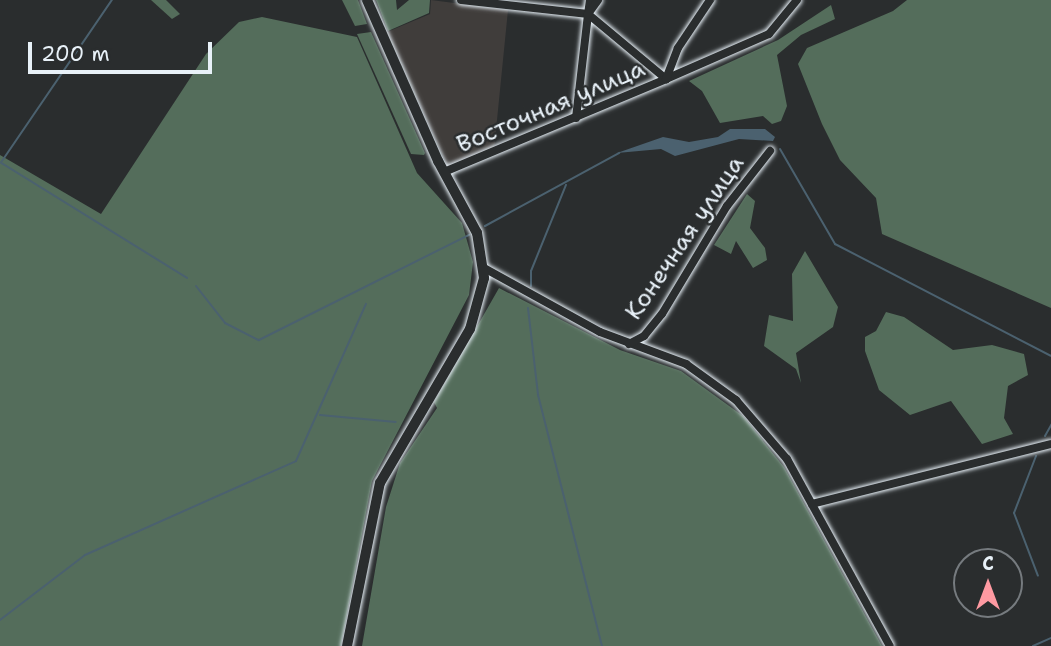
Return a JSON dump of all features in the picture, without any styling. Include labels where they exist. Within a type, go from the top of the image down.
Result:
[{"type":"main road","points":[[347,646],[380,483],[470,329],[481,302],[484,268],[477,233],[444,172],[367,0]]},
{"type":"street","points":[[461,0],[512,3],[589,14],[666,79],[769,34],[797,0]]},
{"type":"street","points":[[576,118],[590,0]]},
{"type":"street","points":[[589,14],[598,0]]},
{"type":"street","name":"Восточная улица","points":[[444,172],[666,79],[678,48],[710,0]]},
{"type":"street","name":"Конечная улица","points":[[629,344],[652,327],[727,206],[770,151]]},
{"type":"street","points":[[484,268],[559,311],[629,344],[695,369],[736,400],[772,438],[812,504],[890,646]]},
{"type":"street","points":[[812,504],[1051,444]]},
{"type":"shaded area","points":[[431,0],[508,10],[494,150],[448,167],[387,32],[430,14]]},
{"type":"green space","points":[[151,0],[166,0],[180,14],[172,19]]},
{"type":"green space","points":[[342,0],[358,0],[367,24],[355,26]]},
{"type":"green space","points":[[376,0],[396,0],[397,10],[409,0],[430,0],[429,13],[388,31]]},
{"type":"green space","points":[[907,0],[1051,0],[1051,308],[882,234],[876,198],[840,160],[822,124],[798,64],[807,48],[893,11]]},
{"type":"green space","points":[[831,5],[835,19],[801,35],[777,55],[787,106],[781,121],[772,124],[763,116],[720,123],[702,91],[689,81],[778,40]]},
{"type":"green space","points":[[262,17],[357,37],[417,173],[462,223],[473,262],[469,295],[372,481],[341,646],[0,646],[0,155],[101,214],[206,54],[239,22]]},
{"type":"green space","points":[[371,32],[424,155],[411,154],[357,34]]},
{"type":"green space","points":[[747,194],[755,201],[750,228],[765,248],[767,260],[753,268],[736,241],[731,254],[714,245]]},
{"type":"green space","points":[[805,251],[838,307],[833,327],[796,353],[801,383],[796,369],[764,346],[769,315],[793,321],[792,274]]},
{"type":"green space","points":[[499,288],[620,350],[681,371],[743,416],[784,467],[882,646],[362,646],[386,507],[400,463],[437,408],[434,402]]},
{"type":"green space","points":[[886,312],[904,317],[953,350],[992,345],[1024,354],[1028,375],[1008,386],[1004,418],[1013,434],[982,444],[951,401],[910,415],[879,390],[865,351],[865,337],[876,331]]},
{"type":"water","points":[[730,129],[765,129],[775,137],[773,141],[739,139],[675,156],[661,149],[617,153],[663,137],[689,142],[718,137]]},
{"type":"waterway","points":[[2,161],[112,0]]},
{"type":"waterway","points":[[780,149],[835,244],[1051,356]]},
{"type":"waterway","points":[[485,226],[619,153]]},
{"type":"waterway","points":[[0,162],[187,278]]},
{"type":"waterway","points":[[531,286],[531,271],[566,185]]},
{"type":"waterway","points":[[196,286],[225,323],[259,340],[469,235]]},
{"type":"waterway","points":[[0,620],[85,555],[296,461],[366,304]]},
{"type":"waterway","points":[[528,308],[538,395],[602,646]]},
{"type":"waterway","points":[[320,415],[396,422]]},
{"type":"waterway","points":[[1045,436],[1051,425]]},
{"type":"waterway","points":[[1036,456],[1014,513],[1038,576]]},
{"type":"waterway","points":[[1033,646],[1051,638]]}]
